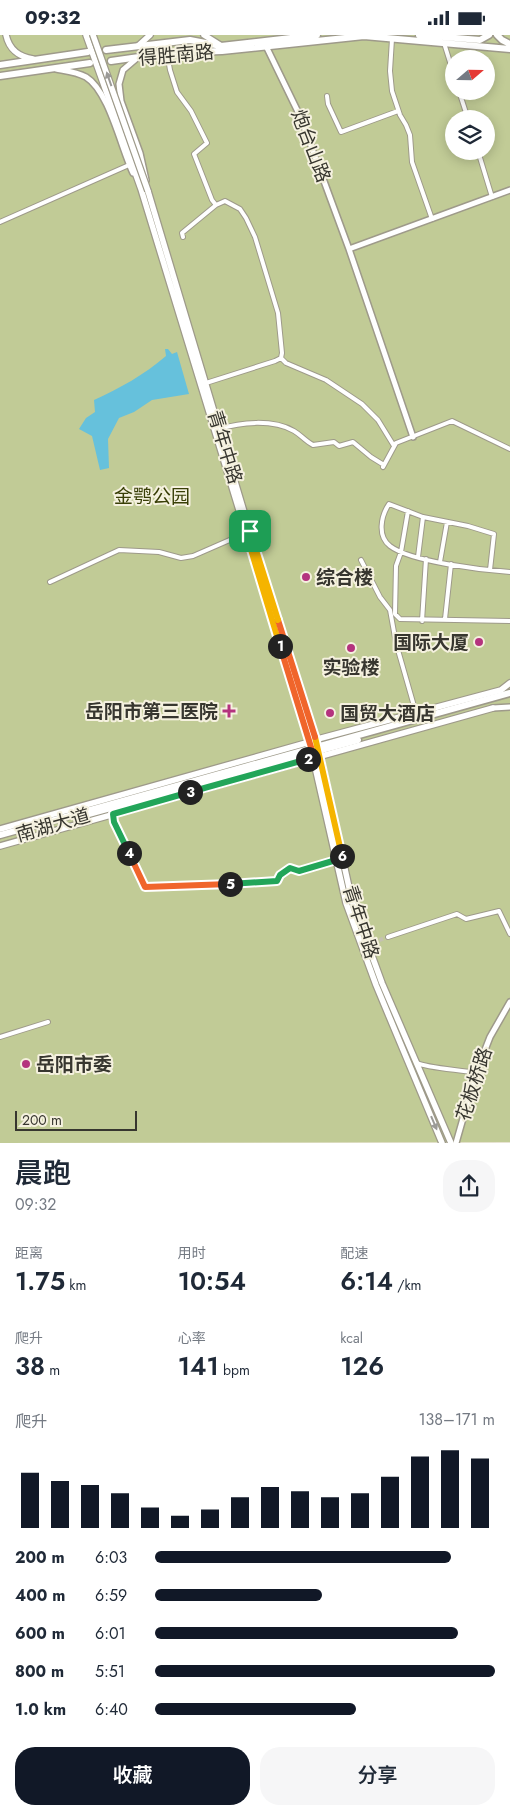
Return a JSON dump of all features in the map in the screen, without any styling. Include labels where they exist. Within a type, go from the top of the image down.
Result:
[{"type":"main road","points":[[6,35],[10,47],[19,54],[27,58],[40,60]]},
{"type":"main road","name":"青年中路","points":[[86,35],[145,190],[314,748],[340,859],[352,901],[414,1062],[451,1143]]},
{"type":"main road","name":"青年中路","points":[[93,35],[145,190],[206,383],[248,532]]},
{"type":"main road","points":[[138,46],[150,35]]},
{"type":"main road","points":[[204,35],[221,46]]},
{"type":"main road","points":[[106,50],[190,40],[221,46],[317,35]]},
{"type":"main road","points":[[419,35],[480,40],[489,35]]},
{"type":"main road","points":[[497,35],[502,41],[510,44]]},
{"type":"main road","name":"得胜南路","points":[[111,61],[167,53],[222,51],[364,36],[510,49]]},
{"type":"main road","points":[[0,65],[88,52]]},
{"type":"main road","points":[[0,76],[90,63]]},
{"type":"main road","points":[[0,846],[113,814],[416,713],[501,690],[510,683]]},
{"type":"main road","name":"南湖大道","points":[[0,835],[510,693]]},
{"type":"main road","name":"南湖大道","points":[[0,840],[314,748],[510,697]]},
{"type":"main road","points":[[0,829],[121,794],[257,758],[314,748],[493,708]]},
{"type":"main road","name":"青年中路","points":[[340,859],[346,903],[376,985],[442,1143]]},
{"type":"street","points":[[392,38],[390,71],[392,91],[398,111],[410,135],[412,162],[432,219]]},
{"type":"street","points":[[444,43],[446,50]]},
{"type":"street","name":"炮台山路","points":[[266,46],[300,116],[349,249],[413,437]]},
{"type":"street","points":[[167,53],[177,92],[191,111],[207,143],[194,154],[212,200],[216,205]]},
{"type":"street","points":[[137,57],[122,70],[119,84],[121,101],[140,153],[145,190]]},
{"type":"street","points":[[51,69],[72,71],[80,74],[92,82],[99,90],[129,165],[145,190]]},
{"type":"street","points":[[327,96],[328,104],[340,133],[398,111]]},
{"type":"street","points":[[481,160],[492,197]]},
{"type":"street","points":[[0,222],[129,165]]},
{"type":"street","points":[[349,249],[510,190]]},
{"type":"street","points":[[183,237],[182,233],[216,205],[225,201],[240,209],[251,228],[278,313],[281,358]]},
{"type":"street","points":[[206,383],[281,358]]},
{"type":"street","points":[[281,358],[286,363],[326,380],[357,400],[378,420],[394,446]]},
{"type":"street","points":[[219,429],[276,423],[292,430],[312,445],[334,442],[339,446],[353,442],[384,466],[396,443],[452,421],[510,449]]},
{"type":"street","points":[[490,570],[494,534],[468,526],[423,517],[389,504],[384,512],[381,524],[383,537],[390,546],[426,559],[451,564],[490,570],[510,572]]},
{"type":"street","points":[[408,511],[401,551],[396,565],[395,614],[400,619],[422,621],[445,619],[510,621]]},
{"type":"street","points":[[418,557],[423,517]]},
{"type":"street","points":[[440,562],[447,522]]},
{"type":"street","points":[[50,582],[118,551],[159,552],[181,558],[193,556],[248,532]]},
{"type":"street","points":[[422,621],[426,559]]},
{"type":"street","points":[[361,560],[380,597],[390,610],[396,643],[416,713]]},
{"type":"street","points":[[445,619],[451,564]]},
{"type":"street","points":[[493,708],[510,707]]},
{"type":"street","points":[[113,814],[114,822],[145,887],[150,888],[277,881],[280,875],[290,868],[299,871],[340,859]]},
{"type":"street","points":[[388,937],[457,914],[466,919],[499,911],[510,934]]},
{"type":"street","name":"花板桥路","points":[[456,1143],[476,1073],[490,1037],[510,1002]]},
{"type":"street","points":[[0,1037],[48,1022]]},
{"type":"street","points":[[414,1062],[422,1066],[476,1073]]},
{"type":"green space","name":"金鹗公园","points":[[0,35],[510,35],[510,1142],[0,1143]]},
{"type":"water","points":[[165,349],[168,349],[172,354],[177,352],[189,394],[152,400],[134,412],[119,418],[108,439],[109,468],[100,470],[92,436],[79,429],[86,418],[95,412],[94,400],[122,386],[149,369],[166,356]]},
{"type":"tunnel","points":[[368,944],[388,937]]},
{"type":"place","name":"综合楼","points":[[306,577]]},
{"type":"place","name":"国际大厦","points":[[479,642]]},
{"type":"place","name":"实验楼","points":[[351,648]]},
{"type":"place","name":"岳阳市第三医院","points":[[229,711]]},
{"type":"place","name":"国贸大酒店","points":[[330,713]]},
{"type":"place","name":"岳阳市委","points":[[26,1064]]},
{"type":"route","points":[[250,531],[318,746],[343,858],[299,871],[290,868],[280,875],[277,881],[145,887],[114,822],[113,814],[314,757],[246,533],[250,531]]}]
